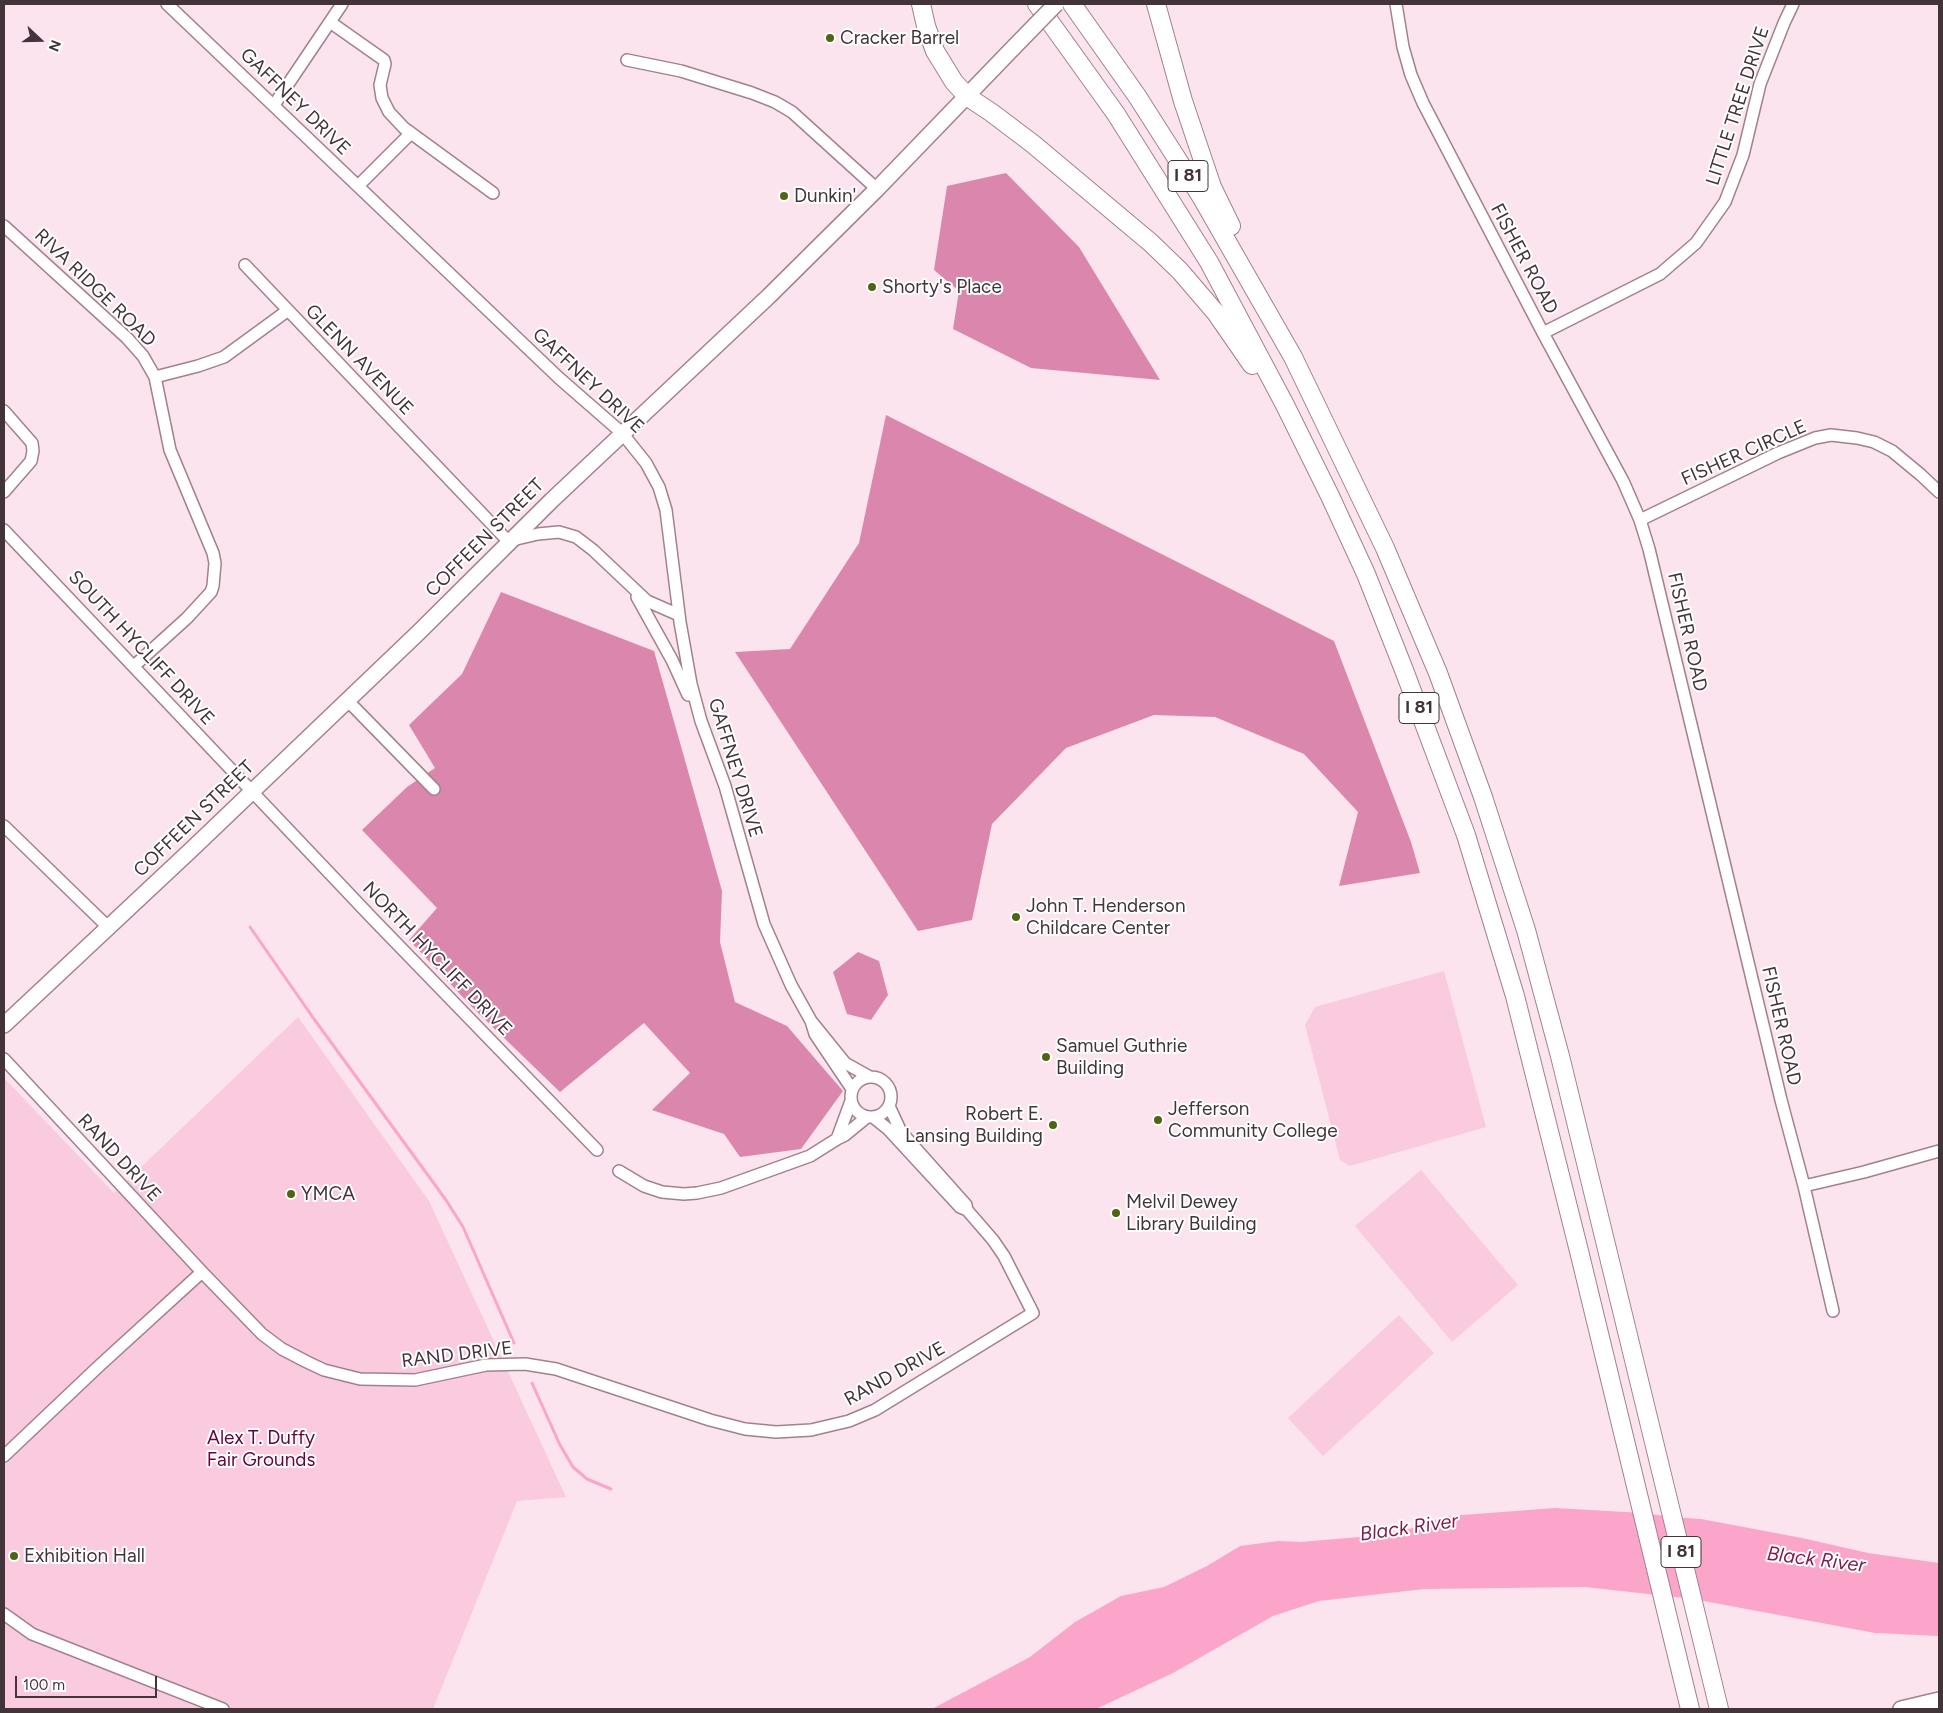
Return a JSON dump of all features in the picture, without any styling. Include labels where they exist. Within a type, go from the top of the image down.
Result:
[{"type":"highway","points":[[921,4],[935,51],[954,82],[968,97],[1033,144],[1115,211],[1151,242],[1180,271],[1234,337],[1300,433]]},
{"type":"highway","name":"I 81","points":[[1037,4],[1116,114],[1204,254],[1300,433],[1366,574],[1404,670],[1466,835],[1515,996],[1636,1482],[1690,1709]]},
{"type":"highway","name":"I 81","points":[[1072,4],[1137,96],[1202,198],[1293,357],[1328,426],[1389,556],[1438,673],[1483,797],[1526,930],[1560,1056],[1719,1709]]},
{"type":"highway","points":[[1156,4],[1183,101],[1212,187],[1277,314],[1293,357]]},
{"type":"main road","name":"COFFEEN STREET","points":[[4,1025],[348,701],[508,541],[769,296],[968,97],[1056,4]]},
{"type":"main road","points":[[1901,1709],[1939,1700]]},
{"type":"street","name":"GAFFNEY DRIVE","points":[[167,4],[559,378],[622,433],[646,463],[659,487],[666,510],[691,684],[701,720],[725,786],[764,924],[790,985],[811,1021],[845,1064],[870,1077]]},
{"type":"street","points":[[274,105],[342,4]]},
{"type":"street","name":"FISHER ROAD","points":[[1396,4],[1403,47],[1411,75],[1420,96],[1543,333],[1623,481],[1640,520],[1649,549],[1778,1090],[1804,1186],[1833,1311]]},
{"type":"street","name":"LITTLE TREE DRIVE","points":[[1543,333],[1660,274],[1696,243],[1725,202],[1742,155],[1760,84],[1793,4]]},
{"type":"street","points":[[330,22],[384,60],[385,64],[380,85],[382,98],[389,112],[411,133],[493,193]]},
{"type":"street","points":[[626,60],[681,71],[775,102],[792,112],[877,189]]},
{"type":"street","points":[[358,186],[411,133]]},
{"type":"street","name":"RIVA RIDGE ROAD","points":[[4,226],[127,338],[143,356],[155,377],[170,450],[215,563],[213,586],[210,592],[187,618],[134,666]]},
{"type":"street","points":[[245,265],[287,311]]},
{"type":"street","name":"GLENN AVENUE","points":[[155,377],[224,357],[287,311],[508,541]]},
{"type":"street","points":[[4,411],[32,443],[33,451],[31,461],[4,492]]},
{"type":"street","name":"FISHER CIRCLE","points":[[1640,520],[1778,453],[1815,438],[1830,436],[1857,438],[1892,451],[1939,492]]},
{"type":"street","name":"SOUTH HYCLIFF DRIVE","points":[[4,530],[252,791]]},
{"type":"street","points":[[508,541],[538,534],[560,532],[576,537],[593,550],[647,601],[680,615]]},
{"type":"street","points":[[629,584],[672,660],[701,720]]},
{"type":"street","points":[[348,701],[434,789]]},
{"type":"street","name":"NORTH HYCLIFF DRIVE","points":[[252,791],[597,1150]]},
{"type":"street","points":[[4,826],[108,927]]},
{"type":"street","name":"GAFFNEY DRIVE","points":[[811,1021],[815,1034],[852,1095]]},
{"type":"street","name":"RAND DRIVE","points":[[4,1060],[262,1334],[282,1349],[324,1370],[360,1379],[415,1380],[486,1365],[525,1364],[556,1369],[710,1420],[745,1429],[776,1432],[811,1430],[849,1421],[875,1410],[1033,1313],[1004,1256],[967,1210]]},
{"type":"street","points":[[619,1171],[644,1186],[662,1192],[684,1194],[721,1188],[810,1156],[870,1117],[884,1113],[889,1106],[891,1097],[888,1086],[880,1079],[870,1077],[860,1080],[852,1095],[836,1139]]},
{"type":"street","points":[[852,1095],[857,1112],[870,1117],[888,1128],[960,1207],[967,1210]]},
{"type":"street","points":[[889,1106],[901,1132],[966,1205],[967,1210]]},
{"type":"street","points":[[1804,1186],[1873,1170],[1939,1151]]},
{"type":"street","points":[[4,1456],[121,1345],[202,1272]]},
{"type":"street","points":[[4,1614],[32,1634],[223,1709]]},
{"type":"green space","points":[[1444,971],[1486,1127],[1350,1166],[1340,1160],[1305,1025],[1315,1007]]},
{"type":"green space","name":"Alex T. Duffy Fair Grounds","points":[[298,1017],[429,1201],[566,1497],[517,1501],[433,1709],[4,1709],[4,1078],[114,1193]]},
{"type":"green space","points":[[1421,1170],[1518,1285],[1452,1342],[1355,1226]]},
{"type":"green space","points":[[1399,1315],[1434,1353],[1323,1456],[1288,1418]]},
{"type":"shaded area","points":[[1006,173],[1079,247],[1160,380],[1031,368],[953,329],[959,291],[934,270],[947,186]]},
{"type":"shaded area","points":[[886,415],[1334,641],[1411,842],[1420,873],[1339,886],[1358,812],[1304,754],[1215,717],[1154,715],[1066,748],[992,824],[972,920],[918,931],[735,652],[790,649],[859,543]]},
{"type":"shaded area","points":[[501,592],[654,651],[722,891],[720,942],[735,1002],[787,1026],[843,1091],[801,1149],[740,1157],[724,1134],[652,1110],[690,1073],[644,1023],[560,1092],[473,1008],[409,940],[437,908],[362,830],[407,787],[435,768],[409,725],[462,674]]},
{"type":"shaded area","points":[[858,952],[879,961],[888,995],[871,1020],[847,1014],[833,972]]},
{"type":"water","name":"Black River","points":[[1555,1508],[1643,1513],[1701,1519],[1802,1538],[1868,1553],[1939,1563],[1939,1636],[1875,1633],[1693,1599],[1585,1587],[1424,1589],[1319,1601],[1273,1616],[1173,1673],[1096,1709],[932,1709],[1030,1657],[1075,1622],[1121,1596],[1164,1587],[1207,1566],[1240,1546],[1278,1541],[1301,1542],[1394,1534],[1449,1516]]},
{"type":"waterway","points":[[250,927],[314,1019],[446,1200],[463,1227],[514,1343]]},
{"type":"waterway","points":[[532,1383],[560,1445],[573,1467],[587,1479],[611,1489]]},
{"type":"place","name":"Cracker Barrel","points":[[830,38]]},
{"type":"place","name":"Dunkin'","points":[[784,196]]},
{"type":"place","name":"Shorty's Place","points":[[872,287]]},
{"type":"place","name":"John T. Henderson Childcare Center","points":[[1016,917]]},
{"type":"place","name":"Samuel Guthrie Building","points":[[1046,1057]]},
{"type":"place","name":"Jefferson Community College","points":[[1158,1120]]},
{"type":"place","name":"Robert E. Lansing Building","points":[[1053,1125]]},
{"type":"place","name":"YMCA","points":[[291,1194]]},
{"type":"place","name":"Melvil Dewey Library Building","points":[[1116,1213]]},
{"type":"place","name":"Exhibition Hall","points":[[14,1556]]}]
